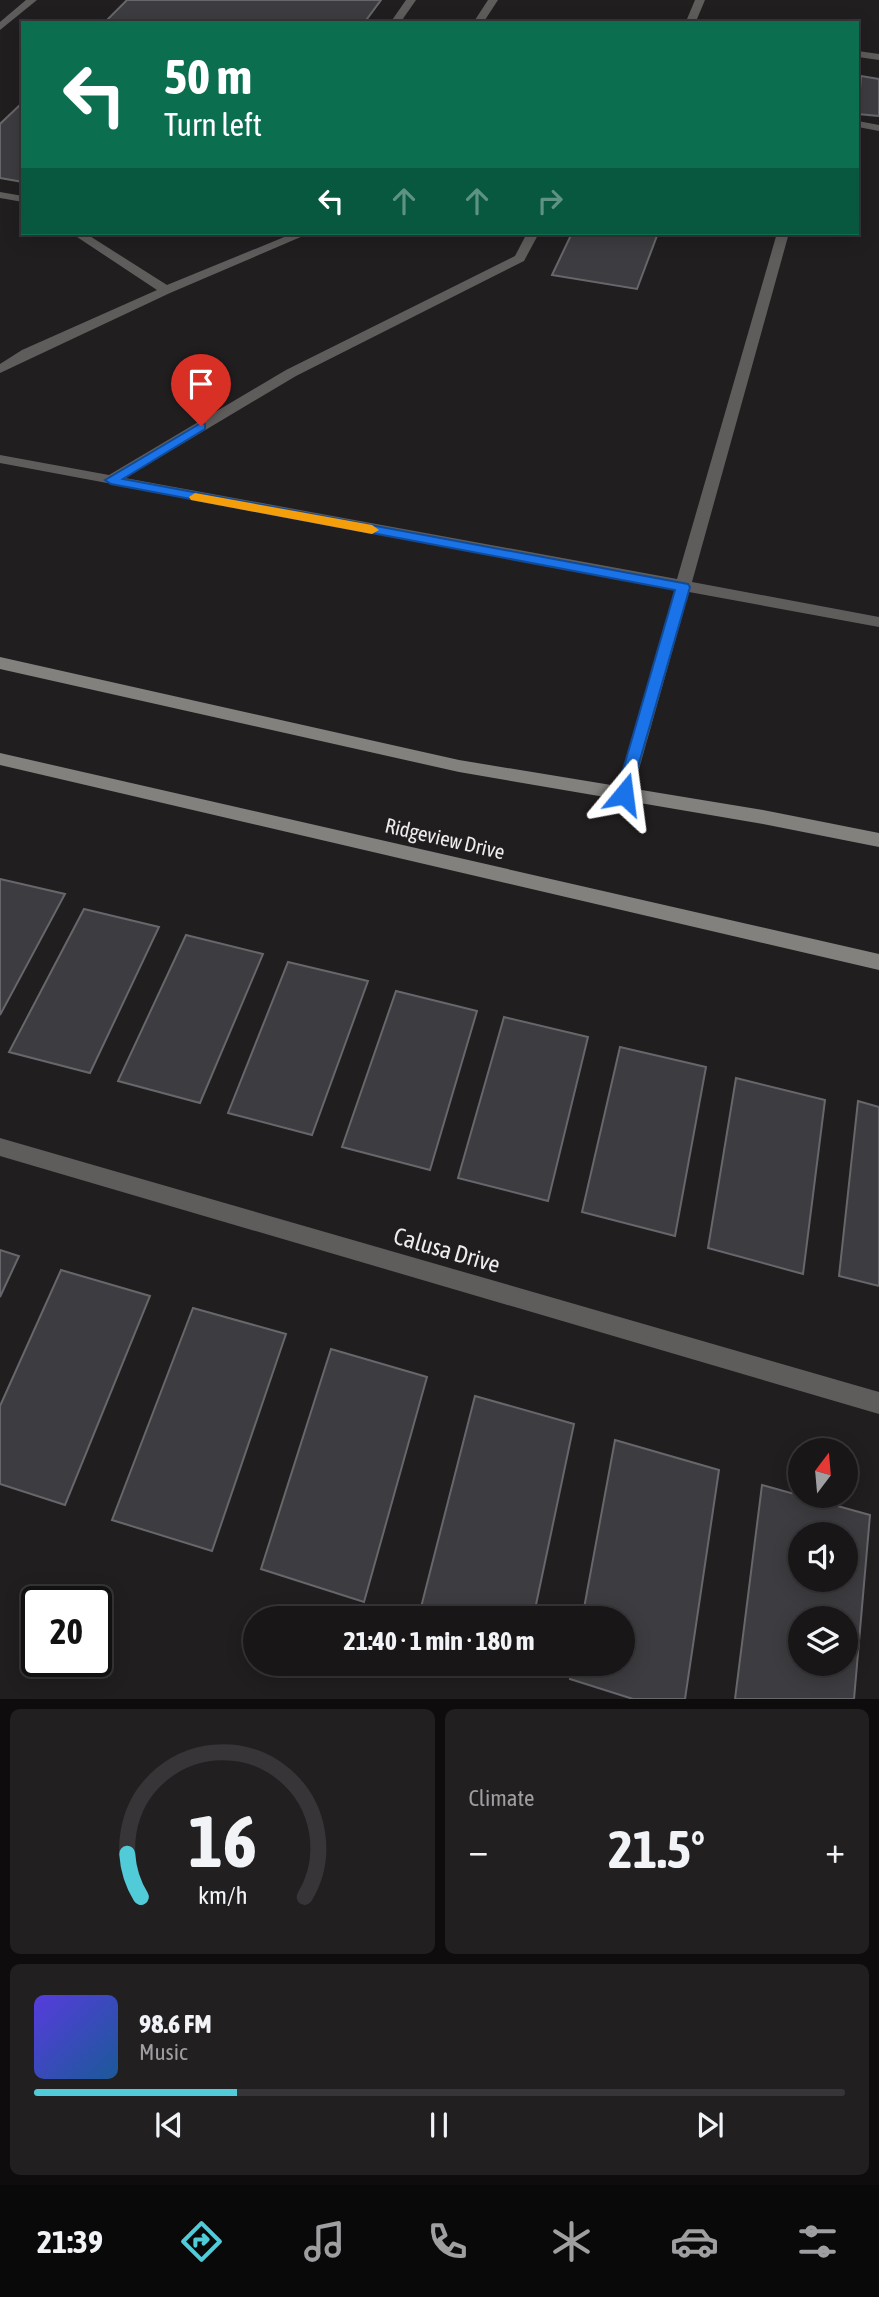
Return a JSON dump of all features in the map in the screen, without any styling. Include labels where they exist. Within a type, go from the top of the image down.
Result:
[{"type":"main road","points":[[0,663],[459,766],[879,840]]},
{"type":"main road","name":"Ridgeview Drive","points":[[0,759],[879,962]]},
{"type":"street","points":[[0,27],[32,0]]},
{"type":"street","points":[[396,21],[411,0]]},
{"type":"street","points":[[479,21],[493,0]]},
{"type":"street","points":[[693,21],[699,0]]},
{"type":"street","points":[[859,54],[879,57]]},
{"type":"street","points":[[859,124],[879,128]]},
{"type":"street","points":[[0,195],[21,199]]},
{"type":"street","points":[[81,235],[166,289]]},
{"type":"street","points":[[0,369],[27,352],[166,289],[299,235]]},
{"type":"street","points":[[111,480],[291,373],[520,258],[532,235]]},
{"type":"street","points":[[624,794],[782,235]]},
{"type":"street","points":[[0,459],[879,622]]},
{"type":"street","name":"Calusa Drive","points":[[0,1147],[879,1403]]},
{"type":"building","points":[[127,0],[381,0],[365,21],[106,21]]},
{"type":"building","points":[[861,76],[879,79],[879,116],[859,114]]},
{"type":"building","points":[[21,104],[21,182],[0,178],[0,124]]},
{"type":"building","points":[[571,235],[657,235],[637,289],[552,275]]},
{"type":"building","points":[[0,879],[65,894],[0,1015]]},
{"type":"building","points":[[84,909],[159,927],[90,1073],[9,1052]]},
{"type":"building","points":[[186,935],[263,954],[200,1103],[118,1081]]},
{"type":"building","points":[[288,962],[368,981],[312,1135],[228,1113]]},
{"type":"building","points":[[396,991],[477,1011],[430,1170],[342,1147]]},
{"type":"building","points":[[504,1017],[588,1037],[548,1201],[458,1178]]},
{"type":"building","points":[[620,1047],[706,1067],[675,1236],[582,1212]]},
{"type":"building","points":[[736,1078],[825,1100],[803,1274],[708,1248]]},
{"type":"building","points":[[858,1101],[879,1107],[879,1286],[839,1276]]},
{"type":"building","points":[[0,1250],[19,1256],[0,1297]]},
{"type":"building","points":[[61,1270],[150,1296],[65,1505],[0,1484],[0,1406]]},
{"type":"building","points":[[193,1308],[286,1334],[212,1551],[112,1520]]},
{"type":"building","points":[[331,1349],[427,1377],[364,1602],[261,1569]]},
{"type":"building","points":[[475,1396],[574,1424],[536,1606],[421,1606]]},
{"type":"building","points":[[615,1440],[719,1470],[685,1699],[633,1699],[570,1679],[571,1676],[635,1676],[635,1606],[584,1606]]},
{"type":"building","points":[[762,1485],[788,1492],[788,1508],[845,1508],[870,1515],[858,1653],[858,1606],[788,1606],[788,1676],[856,1676],[854,1699],[735,1699]]},
{"type":"slow traffic","points":[[195,497],[372,530]]},
{"type":"route","points":[[201,426],[111,480],[683,587],[624,794]]}]
